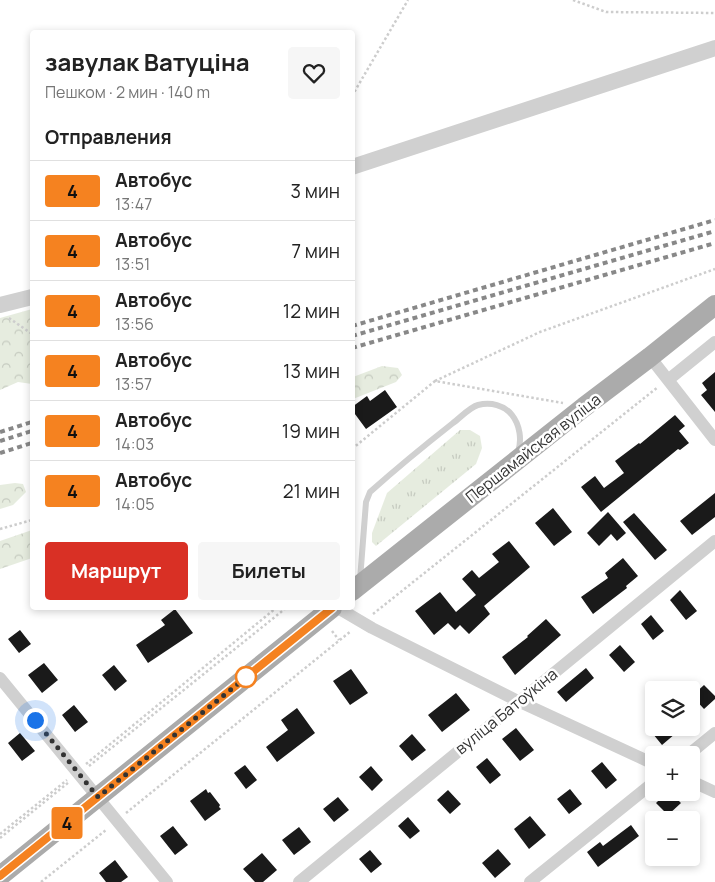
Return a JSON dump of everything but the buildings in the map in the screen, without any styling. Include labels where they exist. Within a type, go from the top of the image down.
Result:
[{"type":"main road","name":"Першамайская вуліца","points":[[356,588],[715,305]]},
{"type":"main road","points":[[0,876],[330,610]]},
{"type":"street","points":[[355,166],[715,48]]},
{"type":"street","points":[[4,311],[30,298]]},
{"type":"street","points":[[668,380],[715,342]]},
{"type":"street","points":[[650,357],[715,440]]},
{"type":"street","name":"вуліца Батоўкіна","points":[[298,882],[715,541]]},
{"type":"street","points":[[341,610],[362,623],[518,701],[645,760]]},
{"type":"street","points":[[0,678],[167,882]]},
{"type":"street","points":[[699,746],[715,733]]},
{"type":"street","points":[[700,785],[715,792]]},
{"type":"street","points":[[530,882],[645,789]]},
{"type":"lane","points":[[356,588],[366,502],[370,492],[476,405],[494,403],[507,409],[514,417],[519,428],[520,446],[515,462]]},
{"type":"path","points":[[355,91],[408,0]]},
{"type":"path","points":[[573,0],[606,12],[715,14]]},
{"type":"path","points":[[435,381],[540,332],[715,269]]},
{"type":"path","points":[[4,311],[30,334]]},
{"type":"path","points":[[41,882],[339,640],[668,380]]},
{"type":"path","points":[[0,529],[30,521]]},
{"type":"path","points":[[0,838],[274,610]]},
{"type":"path","points":[[0,834],[283,610]]},
{"type":"path","points":[[332,631],[339,640]]},
{"type":"green space","points":[[30,310],[30,384],[18,382],[0,390],[0,318]]},
{"type":"green space","points":[[382,366],[398,368],[402,375],[396,382],[355,398],[355,376]]},
{"type":"green space","points":[[460,430],[470,430],[480,436],[482,448],[476,464],[376,546],[372,542],[372,533],[387,493]]},
{"type":"green space","points":[[23,484],[26,492],[13,505],[0,509],[0,485]]},
{"type":"green space","points":[[30,531],[30,559],[0,569],[0,541]]},
{"type":"railway","points":[[355,325],[715,220]]},
{"type":"railway","points":[[355,335],[715,231]]},
{"type":"railway","points":[[355,347],[715,243]]},
{"type":"railway","points":[[0,432],[30,423]]},
{"type":"railway","points":[[0,441],[30,432]]},
{"type":"railway","points":[[0,453],[30,444]]},
{"type":"bus line","name":"4","points":[[0,876],[330,610]]},
{"type":"route","points":[[35,720],[98,797],[249,675],[246,677]]}]
